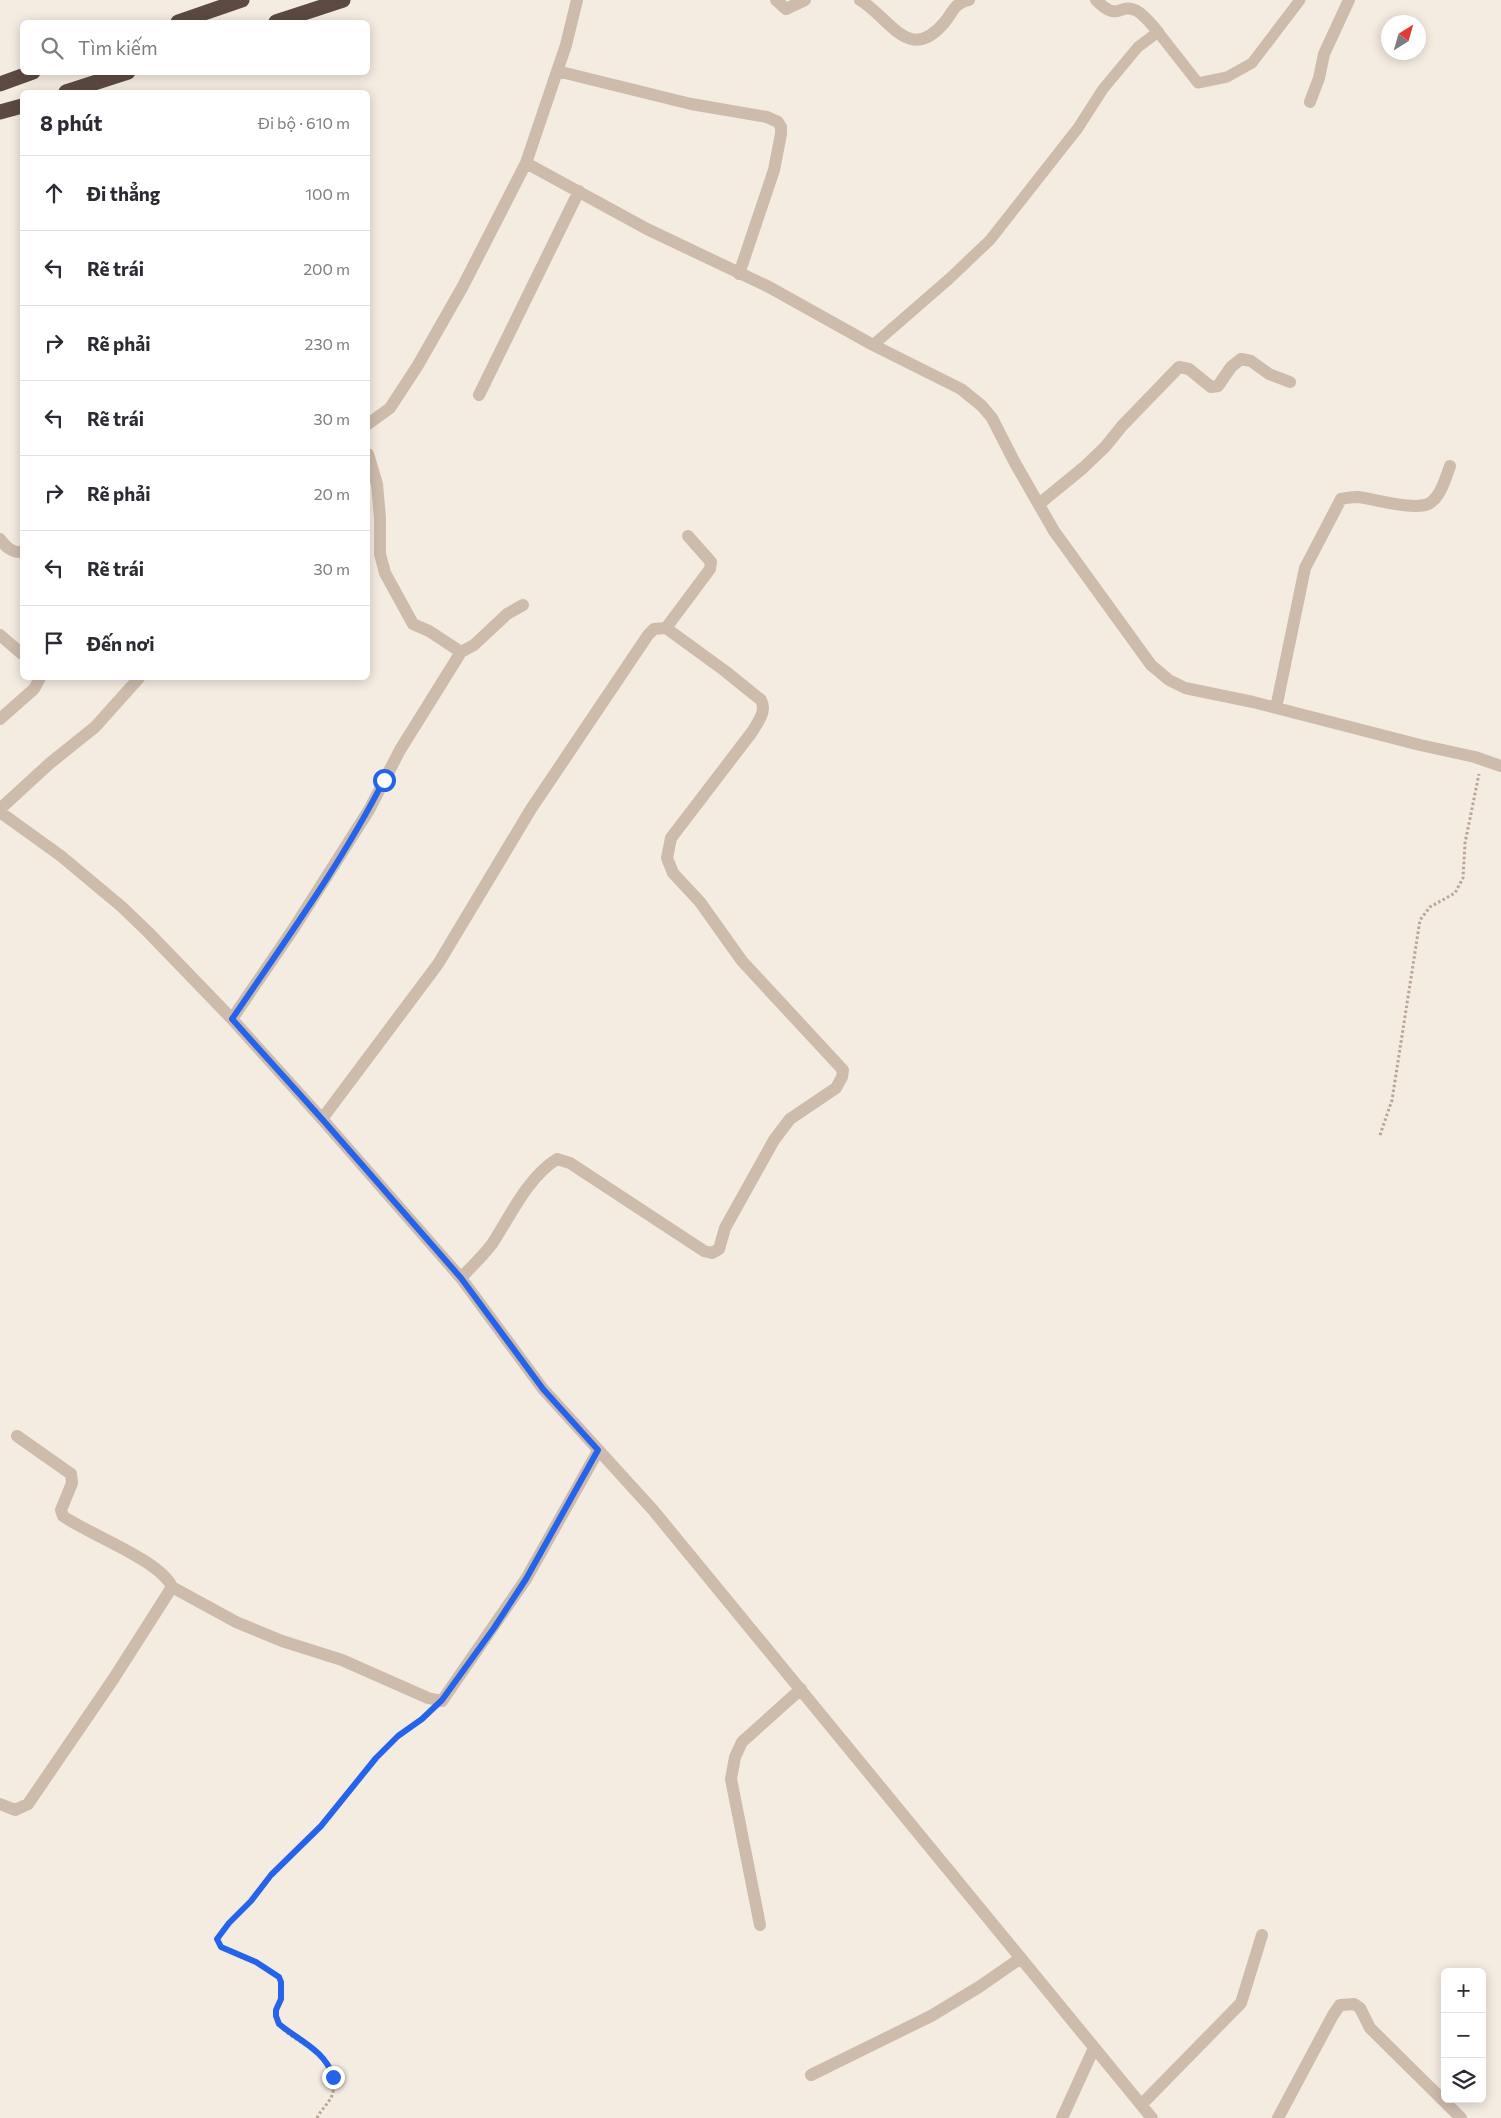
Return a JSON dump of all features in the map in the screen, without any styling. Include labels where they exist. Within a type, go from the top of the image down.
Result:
[{"type":"highway","points":[[184,20],[242,0]]},
{"type":"highway","points":[[282,20],[343,0]]},
{"type":"highway","points":[[0,84],[25,75]]},
{"type":"highway","points":[[72,90],[119,75]]},
{"type":"highway","points":[[0,112],[20,107]]},
{"type":"street","points":[[370,423],[390,408],[413,374],[464,286],[526,163],[566,46],[577,0]]},
{"type":"street","points":[[776,0],[786,9],[805,0]]},
{"type":"street","points":[[860,0],[911,40],[923,40],[934,34],[959,3],[969,0]]},
{"type":"street","points":[[1096,0],[1107,11],[1136,10],[1158,32]]},
{"type":"street","points":[[1310,102],[1319,78],[1324,54],[1349,0]]},
{"type":"street","points":[[557,71],[691,104],[767,117],[778,122],[781,127],[781,134],[774,170],[740,274]]},
{"type":"street","points":[[526,163],[647,229],[769,286],[873,345],[961,389],[982,406],[992,418],[1039,504],[1070,554],[1151,665],[1169,680],[1185,688],[1276,708],[1482,759],[1501,766]]},
{"type":"street","points":[[480,395],[579,191]]},
{"type":"street","points":[[1039,504],[1083,468],[1105,447],[1122,426],[1179,367],[1189,369],[1211,386],[1218,386],[1230,367],[1241,359],[1251,361],[1270,374],[1290,382]]},
{"type":"street","points":[[370,461],[377,484],[380,518],[380,554],[385,573],[410,619],[416,626],[429,631],[461,652]]},
{"type":"street","points":[[1276,708],[1305,568],[1341,499],[1356,497],[1384,503],[1418,505],[1430,503],[1440,489],[1450,466]]},
{"type":"street","points":[[666,628],[710,569],[711,562],[688,536]]},
{"type":"street","points":[[0,539],[8,549],[20,552]]},
{"type":"street","points":[[232,1019],[294,928],[363,818],[418,720],[461,652],[474,645],[507,614],[522,604]]},
{"type":"street","points":[[322,1119],[438,964],[531,809],[642,643],[654,629],[666,628],[761,700],[764,706],[762,714],[752,732],[671,838],[667,858],[673,873],[700,902],[742,961],[814,1041],[843,1070],[842,1077],[836,1088],[790,1119],[774,1140],[725,1228],[719,1249],[712,1253],[704,1251],[570,1163],[557,1159],[547,1165],[528,1187],[490,1246],[461,1278]]},
{"type":"street","points":[[0,635],[20,652]]},
{"type":"street","points":[[0,719],[34,690],[39,680]]},
{"type":"street","points":[[137,680],[95,727],[49,764],[0,811],[61,856],[122,907],[232,1019],[322,1119],[461,1278],[543,1389],[653,1510],[1152,2118]]},
{"type":"street","points":[[17,1436],[71,1474],[72,1483],[61,1510],[63,1516],[135,1556],[166,1578],[172,1587],[236,1622],[282,1641],[342,1660],[428,1698],[442,1700],[494,1628],[526,1579],[598,1450]]},
{"type":"street","points":[[0,1804],[15,1810],[28,1804],[109,1685],[172,1587]]},
{"type":"street","points":[[760,1925],[732,1780],[735,1757],[742,1742],[801,1689]]},
{"type":"street","points":[[1141,2105],[1241,2003],[1262,1935]]},
{"type":"street","points":[[811,2075],[931,2016],[979,1987],[1021,1958]]},
{"type":"street","points":[[1278,2118],[1333,2015],[1340,2006],[1354,2004],[1360,2008],[1370,2028],[1461,2118]]},
{"type":"street","points":[[1062,2118],[1094,2048]]},
{"type":"lane","points":[[873,345],[949,279],[990,240],[1078,128],[1103,89],[1138,47],[1158,32],[1198,83],[1226,77],[1252,62],[1300,0]]},
{"type":"path","points":[[1380,1135],[1392,1100],[1420,920],[1430,907],[1455,893],[1463,878],[1465,843],[1482,759]]},
{"type":"path","points":[[317,2118],[333,2094],[331,2067],[311,2047],[279,2024],[276,2010],[281,1999],[281,1982],[279,1977],[256,1962],[221,1947],[217,1939],[271,1875],[321,1826],[376,1758],[398,1736],[418,1722],[442,1700]]},
{"type":"route","points":[[333,2077],[331,2067],[323,2058],[279,2024],[276,2010],[281,1999],[281,1982],[279,1977],[256,1962],[221,1947],[218,1945],[217,1939],[271,1875],[321,1826],[376,1758],[398,1736],[414,1726],[442,1700],[494,1628],[526,1579],[598,1450],[543,1389],[461,1278],[232,1019],[294,928],[368,810],[384,780]]}]
